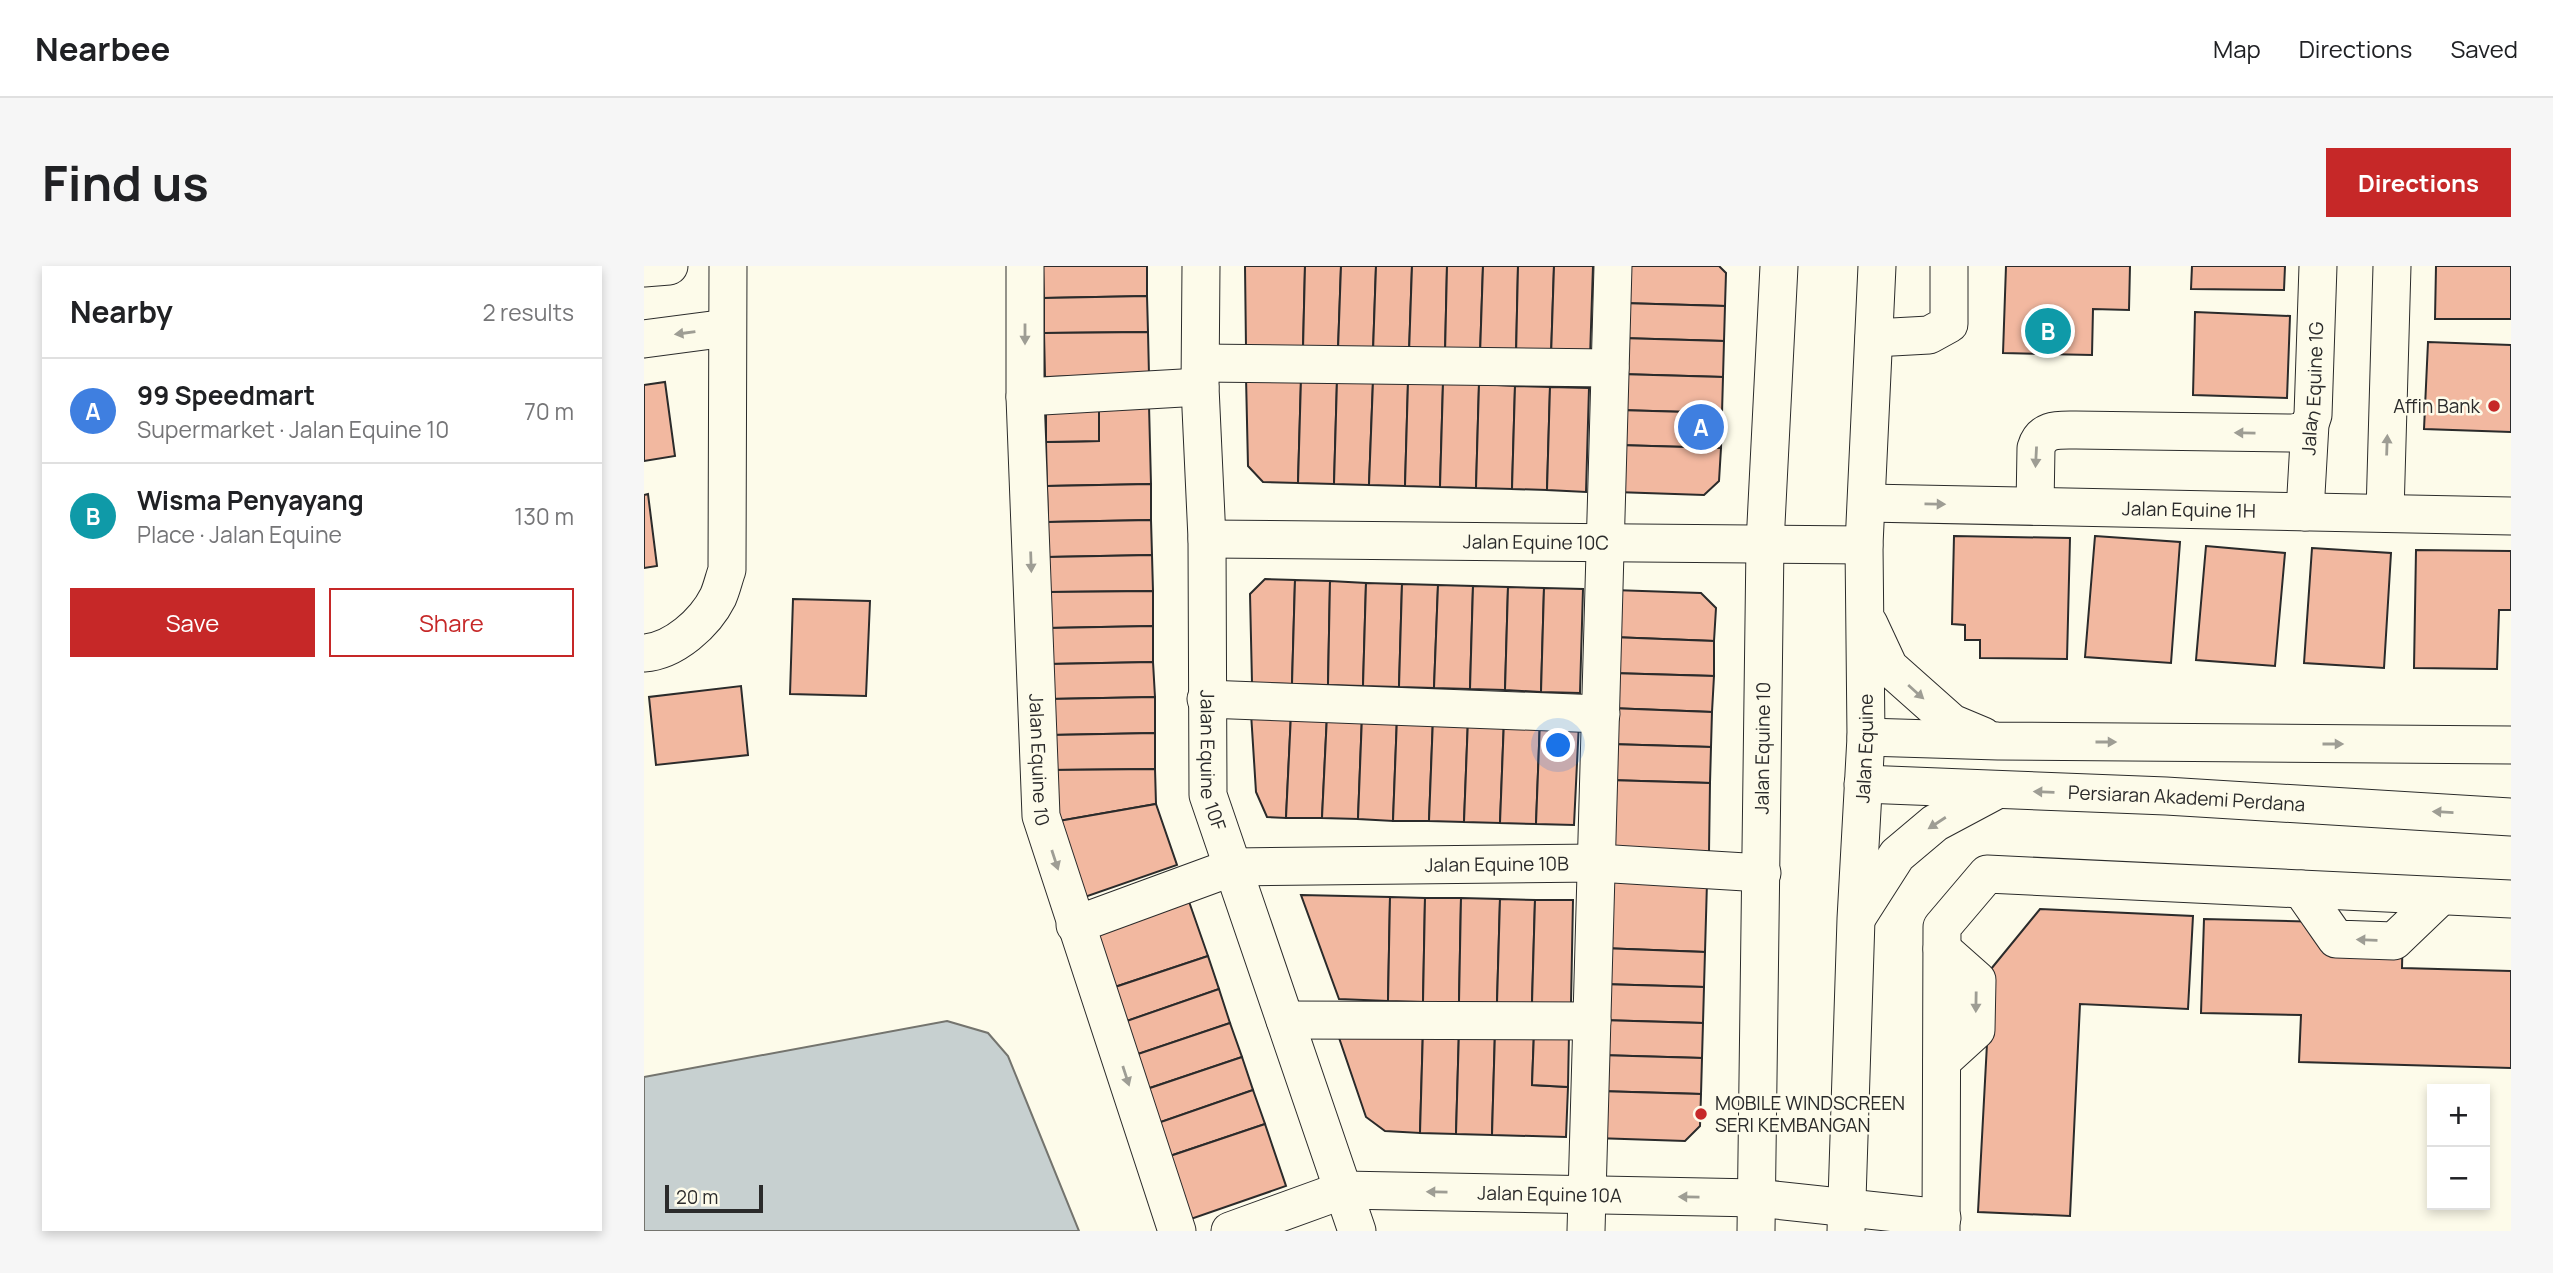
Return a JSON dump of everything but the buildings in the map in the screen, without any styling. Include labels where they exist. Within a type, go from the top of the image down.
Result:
[{"type":"street","points":[[644,268],[669,266]]},
{"type":"street","points":[[644,653],[675,643],[701,623],[718,597],[727,570],[728,266]]},
{"type":"street","name":"Jalan Equine 10","points":[[1025,266],[1025,397],[1041,816],[1177,1231]]},
{"type":"street","name":"Jalan Equine 10F","points":[[1201,266],[1201,375],[1207,540],[1208,795],[1357,1231]]},
{"type":"street","points":[[1587,1213],[1613,266]]},
{"type":"street","name":"Jalan Equine 10","points":[[1756,1214],[1765,544],[1779,266]]},
{"type":"street","name":"Jalan Equine","points":[[1846,1219],[1856,919],[1866,737],[1864,545],[1877,266]]},
{"type":"street","points":[[1874,338],[1929,335],[1949,324],[1949,266]]},
{"type":"street","name":"Jalan Equine 1G","points":[[2305,512],[2310,424],[2313,415],[2318,266]]},
{"type":"street","points":[[2385,513],[2392,266]]},
{"type":"street","points":[[644,339],[727,328]]},
{"type":"street","points":[[1025,397],[1201,375],[1610,368]]},
{"type":"street","points":[[2035,506],[2036,449],[2038,440],[2045,433],[2076,430],[2293,433],[2303,431],[2310,424]]},
{"type":"street","name":"Jalan Equine 1H","points":[[1867,503],[2511,516]]},
{"type":"street","name":"Jalan Equine 10C","points":[[1207,540],[1864,545]]},
{"type":"street","points":[[1865,617],[1889,667],[1917,694],[1952,723],[1998,741]]},
{"type":"street","points":[[1206,699],[1601,714]]},
{"type":"street","points":[[1866,737],[1998,741],[2511,745]]},
{"type":"street","name":"Persiaran Akademi Perdana","points":[[1863,784],[2166,796],[2511,817]]},
{"type":"street","points":[[1856,919],[1897,855],[1935,823],[1996,790]]},
{"type":"street","name":"Jalan Equine 10B","points":[[1075,925],[1233,867],[1597,863],[1762,873]]},
{"type":"street","points":[[1941,1224],[1942,927],[1987,874],[2511,899]]},
{"type":"street","points":[[2301,889],[2336,939],[2394,941],[2441,896]]},
{"type":"street","points":[[1285,1020],[1592,1021]]},
{"type":"street","points":[[1230,1231],[1343,1190]]},
{"type":"street","name":"Jalan Equine 10A","points":[[1343,1190],[1587,1213],[1756,1214],[1941,1224]]},
{"type":"shaded area","points":[[947,1021],[988,1033],[1008,1056],[1079,1231],[644,1231],[644,1077]]},
{"type":"place","name":"Wisma Penyayang","points":[[2048,331]]},
{"type":"place","name":"Affin Bank","points":[[2494,406]]},
{"type":"place","name":"99 Speedmart","points":[[1701,427]]},
{"type":"place","name":"MOBILE WINDSCREEN SERI KEMBANGAN","points":[[1701,1114]]}]
